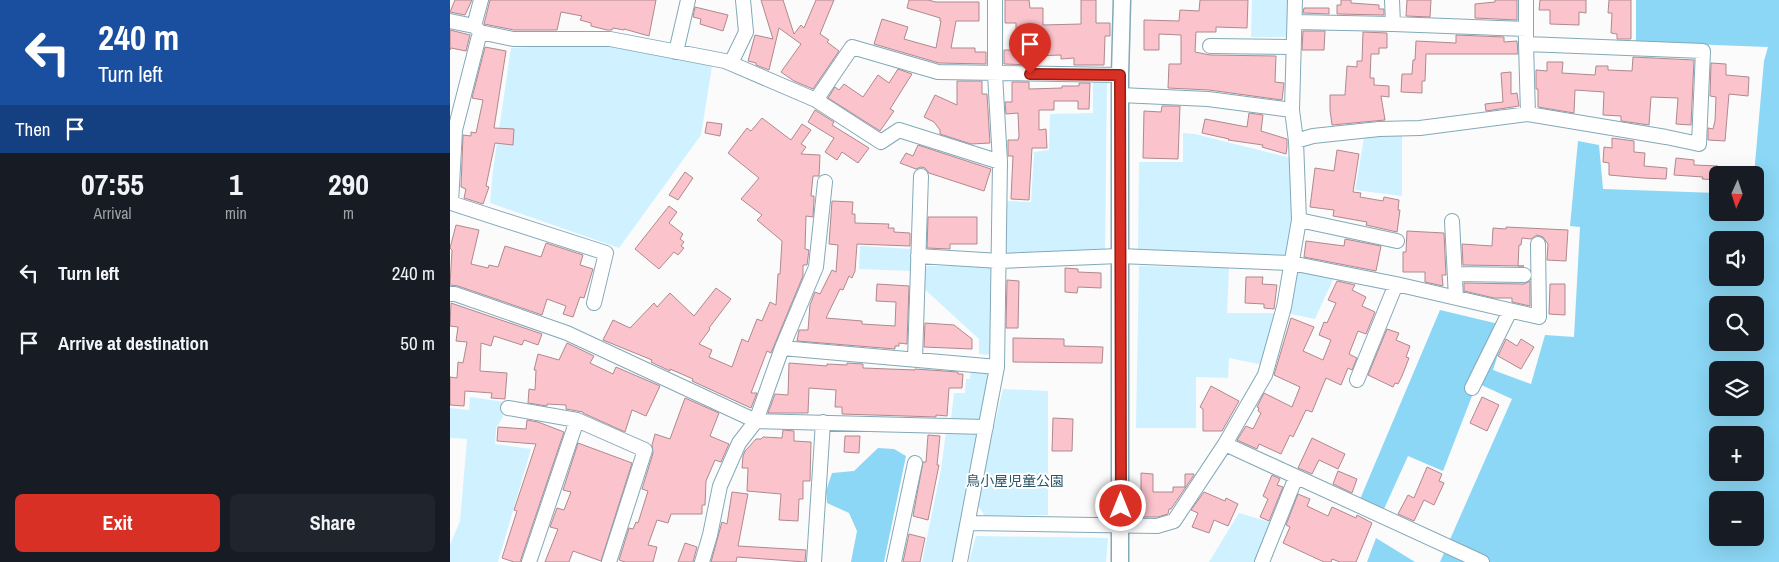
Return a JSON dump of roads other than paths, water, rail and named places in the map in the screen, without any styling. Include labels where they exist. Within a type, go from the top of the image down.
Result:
[{"type":"street","points":[[481,0],[477,29],[455,130],[451,203],[606,253],[594,303]]},
{"type":"street","points":[[676,52],[688,0]]},
{"type":"street","points":[[731,63],[746,32],[743,0]]},
{"type":"street","points":[[960,562],[997,367],[1000,162],[995,74],[995,0]]},
{"type":"street","points":[[1120,562],[1119,256],[1122,0]]},
{"type":"street","points":[[968,523],[1157,526],[1174,521],[1225,444],[1265,375],[1284,307],[1299,220],[1296,141],[1292,110],[1295,0]]},
{"type":"street","points":[[1392,0],[1393,24]]},
{"type":"street","points":[[1526,0],[1528,114]]},
{"type":"street","points":[[450,21],[513,39],[610,39],[731,63],[816,100],[881,142],[899,130],[1000,162]]},
{"type":"street","points":[[1295,22],[1393,24],[1703,51],[1699,144],[1666,136],[1528,114],[1420,128],[1379,129],[1313,136],[1296,141]]},
{"type":"street","points":[[1210,46],[1294,47]]},
{"type":"street","points":[[816,100],[852,47],[938,72],[1120,75]]},
{"type":"street","points":[[1120,95],[1208,99],[1292,110]]},
{"type":"street","points":[[915,359],[921,176]]},
{"type":"street","points":[[702,562],[710,535],[720,486],[739,443],[756,420],[782,348],[816,267],[825,182]]},
{"type":"street","points":[[1299,220],[1396,241]]},
{"type":"street","points":[[1452,221],[1456,298]]},
{"type":"street","points":[[918,256],[1000,261],[1119,256],[1291,263],[1396,284],[1539,317],[1538,244]]},
{"type":"street","points":[[1456,274],[1524,275]]},
{"type":"street","points":[[1357,380],[1396,284]]},
{"type":"street","points":[[450,294],[455,294],[567,333],[756,420],[986,427]]},
{"type":"street","points":[[1472,388],[1510,311]]},
{"type":"street","points":[[782,348],[997,367]]},
{"type":"street","points":[[508,408],[577,420],[645,450],[608,562]]},
{"type":"street","points":[[529,562],[577,420]]},
{"type":"street","points":[[814,562],[823,422]]},
{"type":"street","points":[[1225,444],[1482,562]]},
{"type":"street","points":[[894,562],[915,463]]},
{"type":"street","points":[[1262,562],[1296,477]]},
{"type":"park label","name":"鳥小屋児童公園","points":[[1015,481]]}]
